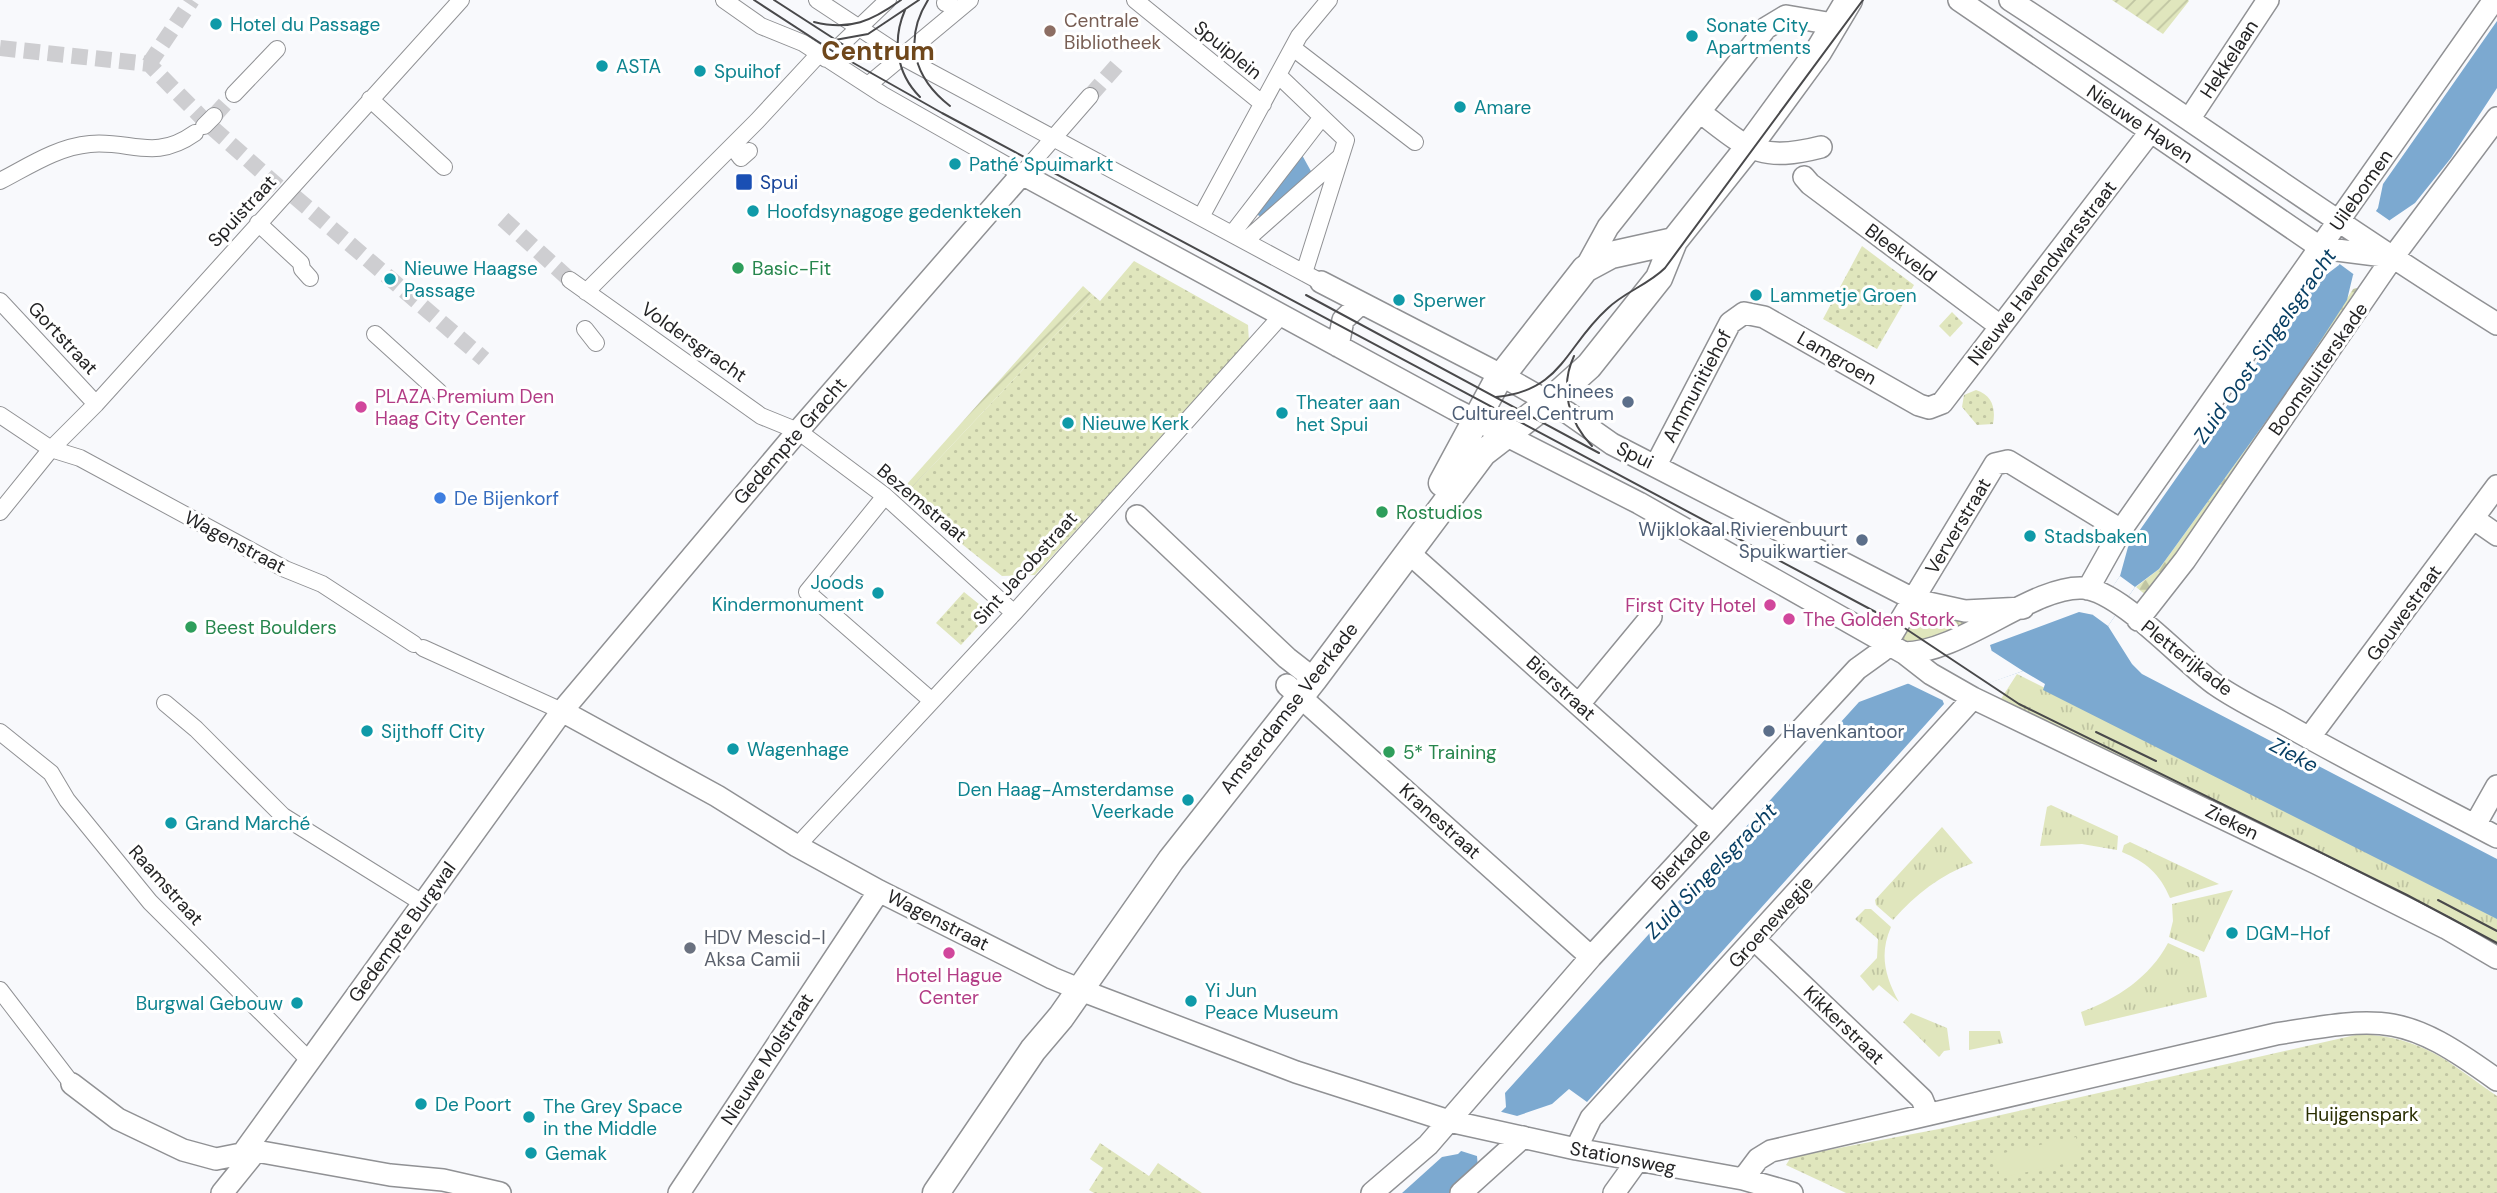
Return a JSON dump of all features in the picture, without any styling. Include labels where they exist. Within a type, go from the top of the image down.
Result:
[{"type":"street","name":"Spuistraat","points":[[0,512],[51,449],[96,404],[461,0]]},
{"type":"street","name":"Spui","points":[[723,0],[797,40],[868,85],[1022,174],[1338,346],[1639,503],[1896,649]]},
{"type":"street","name":"Spui","points":[[817,0],[903,57],[1360,304],[1442,342],[1549,402],[1612,444],[1914,600]]},
{"type":"street","points":[[594,292],[732,146],[823,57],[888,0]]},
{"type":"street","name":"Spuiplein","points":[[1135,0],[1263,104]]},
{"type":"street","name":"Spuiplein","points":[[1201,217],[1296,42],[1329,0]]},
{"type":"street","points":[[1818,52],[1849,0]]},
{"type":"street","points":[[1818,52],[1836,44],[1868,0]]},
{"type":"street","name":"Nieuwe Haven","points":[[1959,0],[2326,249]]},
{"type":"street","name":"Nieuwe Haven","points":[[2010,0],[2190,118],[2342,225],[2497,324]]},
{"type":"street","name":"Hekkelaan","points":[[2190,118],[2268,0]]},
{"type":"street","name":"Uilebomen","points":[[2113,603],[2121,530],[2326,249],[2494,0]]},
{"type":"street","points":[[868,85],[903,57],[955,2]]},
{"type":"street","points":[[1585,269],[1608,227],[1766,28],[1778,18],[1786,16],[1833,24]]},
{"type":"street","points":[[1296,42],[1415,142]]},
{"type":"street","points":[[234,94],[277,49]]},
{"type":"street","name":"Amsterdamse Veerkade","points":[[936,1193],[1033,1050],[1046,1007],[1071,985],[1146,867],[1408,552],[1483,453],[1549,402],[1589,366],[1659,278],[1674,241],[1747,149],[1818,52]]},
{"type":"street","points":[[1278,75],[1346,140],[1313,278]]},
{"type":"street","points":[[1022,174],[1090,96]]},
{"type":"street","points":[[370,99],[444,167]]},
{"type":"street","points":[[1700,111],[1747,149],[1772,155],[1821,147]]},
{"type":"street","points":[[1239,237],[1322,117]]},
{"type":"street","name":"Boomsluiterskade","points":[[2113,603],[2185,559],[2391,256],[2497,118]]},
{"type":"street","points":[[0,181],[71,147],[92,144],[138,149],[158,148],[175,145],[204,125]]},
{"type":"street","name":"Nieuwe Havendwarsstraat","points":[[1929,408],[1942,403],[2151,131]]},
{"type":"street","points":[[732,146],[741,158],[749,151]]},
{"type":"street","points":[[1239,237],[1341,157]]},
{"type":"street","name":"Gedempte Gracht","points":[[562,711],[798,431],[1022,174]]},
{"type":"street","name":"Bleekveld","points":[[1804,177],[2000,326]]},
{"type":"street","points":[[258,223],[301,262],[310,278]]},
{"type":"street","points":[[1585,269],[1611,255],[1674,241]]},
{"type":"street","points":[[2326,249],[2391,256]]},
{"type":"street","name":"Amsterdamse Veerkade","points":[[1301,682],[1447,477],[1501,375],[1585,269]]},
{"type":"street","name":"Voldersgracht","points":[[570,280],[594,292],[761,416],[798,431]]},
{"type":"street","name":"Gortstraat","points":[[0,301],[96,404]]},
{"type":"street","points":[[1338,346],[1343,320],[1360,304]]},
{"type":"street","name":"Lamgroen","points":[[1744,313],[1764,317],[1929,408]]},
{"type":"street","name":"Ammunitiehof","points":[[1656,465],[1730,323],[1744,313]]},
{"type":"street","name":"Sint Jacobstraat","points":[[797,846],[1014,613],[1282,316]]},
{"type":"street","points":[[585,329],[596,342]]},
{"type":"street","points":[[375,334],[439,392]]},
{"type":"street","name":"Wagenstraat","points":[[0,415],[51,449],[80,458],[285,569],[322,583],[419,646],[562,711],[717,796],[797,846],[879,891],[1071,985],[1296,1073],[1449,1121],[1480,1128]]},
{"type":"street","name":"Bezemstraat","points":[[798,431],[885,496],[1014,613]]},
{"type":"street","points":[[37,467],[80,458]]},
{"type":"street","name":"Ververstraat","points":[[1914,600],[1995,464],[2008,461],[2121,530]]},
{"type":"street","name":"Gouwestraat","points":[[2309,738],[2360,674],[2497,486]]},
{"type":"street","points":[[885,496],[807,592],[932,701]]},
{"type":"street","name":"Kranestraat","points":[[1116,498],[1301,682],[1591,957]]},
{"type":"street","points":[[2474,519],[2497,535]]},
{"type":"street","name":"Bierstraat","points":[[1408,552],[1713,825]]},
{"type":"street","points":[[1896,649],[1933,647],[2069,590],[2113,603]]},
{"type":"street","points":[[1914,600],[1965,611],[2023,608]]},
{"type":"street","name":"Bierkade","points":[[1372,1193],[1428,1145],[1591,957],[1857,669],[1896,649],[1914,600]]},
{"type":"street","name":"Pletterijkade","points":[[2113,603],[2216,685],[2309,738],[2497,837]]},
{"type":"street","points":[[1579,704],[1651,617]]},
{"type":"street","name":"Zieken","points":[[1896,649],[1931,674],[1968,695],[2342,876],[2446,928],[2497,958]]},
{"type":"street","name":"Groenewegje","points":[[1576,1149],[1591,1118],[1755,940],[1968,695]]},
{"type":"street","points":[[165,703],[196,729],[283,816],[424,904]]},
{"type":"street","name":"Gedempte Burgwal","points":[[222,1193],[309,1060],[562,711]]},
{"type":"street","name":"Raamstraat","points":[[0,732],[51,773],[67,800],[150,902],[309,1060]]},
{"type":"street","points":[[2475,825],[2497,786]]},
{"type":"street","name":"Nieuwe Molstraat","points":[[679,1193],[879,891]]},
{"type":"street","name":"Kikkerstraat","points":[[1755,940],[1922,1099],[1928,1114]]},
{"type":"street","points":[[0,990],[72,1084],[118,1119],[183,1150],[216,1159],[249,1152],[390,1175],[443,1180],[500,1193]]},
{"type":"street","points":[[1743,1179],[1758,1159],[1771,1151],[2276,1034],[2351,1021],[2385,1022],[2417,1031],[2434,1038],[2497,1080]]},
{"type":"street","name":"Stationsweg","points":[[1480,1128],[1637,1161],[1743,1179],[1792,1193]]},
{"type":"street","points":[[1461,1193],[1514,1135]]},
{"type":"street","points":[[1614,1193],[1637,1161]]},
{"type":"green space","points":[[2112,0],[2188,0],[2189,1],[2163,34]]},
{"type":"green space","points":[[1862,246],[1914,285],[1877,349],[1823,319]]},
{"type":"green space","name":"Nieuwe Kerk","points":[[1134,261],[1248,325],[1249,342],[1035,575],[1002,576],[903,497],[1093,295],[1100,301]]},
{"type":"green space","points":[[2317,267],[2320,268],[2137,526]]},
{"type":"green space","points":[[2369,285],[2153,601],[2136,587],[2159,569],[2290,388],[2353,289]]},
{"type":"green space","points":[[1083,286],[1093,295],[903,497],[899,493]]},
{"type":"green space","points":[[1952,312],[1963,323],[1950,337],[1939,326]]},
{"type":"green space","points":[[1976,390],[1986,395],[1992,403],[1993,424],[1977,425],[1962,407],[1964,395]]},
{"type":"green space","points":[[964,592],[990,613],[961,645],[936,623]]},
{"type":"green space","points":[[1925,612],[1963,618],[1966,628],[1911,645],[1901,640],[1902,634]]},
{"type":"green space","points":[[2017,674],[2497,914],[2497,952],[1999,702]]},
{"type":"green space","points":[[2051,805],[2118,836],[2117,850],[2082,844],[2040,846],[2047,807]]},
{"type":"green space","points":[[1942,827],[1973,863],[1929,886],[1893,920],[1876,905],[1875,900]]},
{"type":"green space","points":[[2130,842],[2219,884],[2170,898],[2162,882],[2151,870],[2122,852],[2124,845]]},
{"type":"green space","points":[[2233,890],[2204,952],[2169,937],[2173,921],[2172,904]]},
{"type":"green space","points":[[1865,909],[1871,909],[1891,927],[1885,947],[1885,965],[1899,1002],[1879,985],[1873,991],[1860,976],[1877,958],[1878,939],[1855,919]]},
{"type":"green space","points":[[2168,943],[2199,957],[2207,997],[2085,1026],[2081,1012],[2107,1001],[2131,985],[2152,966]]},
{"type":"green space","points":[[1911,1013],[1947,1028],[1950,1050],[1944,1051],[1939,1057],[1903,1022]]},
{"type":"green space","points":[[1969,1031],[2000,1031],[2003,1043],[1969,1050]]},
{"type":"green space","name":"Huijgenspark","points":[[2360,1034],[2402,1040],[2418,1046],[2448,1062],[2497,1096],[2497,1193],[1846,1193],[1786,1165],[1791,1157],[1939,1129]]},
{"type":"green space","points":[[2076,1137],[2081,1160],[2000,1178],[1995,1155]]},
{"type":"green space","points":[[1100,1143],[1149,1176],[1158,1163],[1202,1193],[1094,1193],[1089,1190],[1103,1168],[1090,1159]]},
{"type":"water","points":[[2497,21],[2497,88],[2451,158],[2415,203],[2390,220],[2353,275],[2347,300],[2290,388],[2159,569],[2135,587],[2108,626],[2132,664],[2142,674],[2497,859],[2497,919],[2043,690],[2045,684],[2023,671],[1942,699],[1944,704],[1587,1102],[1569,1089],[1552,1104],[1517,1116],[1477,1156],[1478,1168],[1449,1193],[1402,1193],[1442,1157],[1458,1154],[1506,1107],[1505,1093],[1859,702],[1992,652],[1990,645],[2079,612],[2094,615],[2120,576],[2128,547],[2310,287],[2339,265],[2378,208],[2383,184]]},
{"type":"water","points":[[1302,155],[1312,173],[1263,218],[1256,214]]},
{"type":"pier","points":[[2373,209],[2393,223],[2356,276],[2337,262]]},
{"type":"pier","points":[[2120,576],[2135,587],[2108,626],[2093,615]]},
{"type":"pier","points":[[1992,651],[2023,671],[1942,700],[1907,683]]},
{"type":"pier","points":[[1498,1111],[1521,1117],[1480,1157],[1458,1150]]},
{"type":"tunnel","points":[[149,64],[192,0]]},
{"type":"tunnel","points":[[0,48],[149,64],[207,123],[281,189]]},
{"type":"tunnel","points":[[1090,96],[1120,62]]},
{"type":"tunnel","points":[[214,116],[234,94]]},
{"type":"tunnel","points":[[295,197],[484,359]]},
{"type":"tunnel","points":[[503,219],[570,280]]},
{"type":"tram line","points":[[754,0],[834,52],[942,113],[1900,625],[2019,704],[2407,895],[2497,943]]},
{"type":"tram line","points":[[774,0],[853,51]]},
{"type":"tram line","points":[[814,22],[850,25],[870,19],[901,0]]},
{"type":"tram line","points":[[835,40],[868,34],[919,0]]},
{"type":"tram line","points":[[928,0],[916,30],[916,57],[928,83],[950,106]]},
{"type":"tram line","points":[[1496,397],[1518,393],[1549,377],[1607,309],[1665,268],[1863,0]]},
{"type":"tram line","points":[[905,10],[898,33],[899,56],[906,78],[920,97]]},
{"type":"tram line","points":[[1306,295],[1599,453]]},
{"type":"tram line","points":[[1574,356],[1567,380],[1569,404],[1577,426],[1592,446]]},
{"type":"tram line","points":[[2096,732],[2156,761]]},
{"type":"tram line","points":[[2438,900],[2497,931]]},
{"type":"place","name":"Hotel du Passage","points":[[216,24]]},
{"type":"place","name":"Centrale Bibliotheek","points":[[1050,31]]},
{"type":"place","name":"Sonate City Apartments","points":[[1692,36]]},
{"type":"place","name":"ASTA","points":[[602,66]]},
{"type":"place","name":"Spuihof","points":[[700,71]]},
{"type":"place","name":"Amare","points":[[1460,107]]},
{"type":"place","name":"Pathé Spuimarkt","points":[[955,164]]},
{"type":"place","name":"Spui","points":[[744,182]]},
{"type":"place","name":"Hoofdsynagoge gedenkteken","points":[[753,211]]},
{"type":"place","name":"Basic-Fit","points":[[738,268]]},
{"type":"place","name":"Nieuwe Haagse Passage","points":[[390,279]]},
{"type":"place","name":"Lammetje Groen","points":[[1756,295]]},
{"type":"place","name":"Sperwer","points":[[1399,300]]},
{"type":"place","name":"Chinees Cultureel Centrum","points":[[1628,402]]},
{"type":"place","name":"PLAZA Premium Den Haag City Center","points":[[361,407]]},
{"type":"place","name":"Theater aan het Spui","points":[[1282,413]]},
{"type":"place","name":"Nieuwe Kerk","points":[[1068,423]]},
{"type":"place","name":"De Bijenkorf","points":[[440,498]]},
{"type":"place","name":"Rostudios","points":[[1382,512]]},
{"type":"place","name":"Stadsbaken","points":[[2030,536]]},
{"type":"place","name":"Wijklokaal Rivierenbuurt Spuikwartier","points":[[1862,540]]},
{"type":"place","name":"Joods Kindermonument","points":[[878,593]]},
{"type":"place","name":"First City Hotel","points":[[1770,605]]},
{"type":"place","name":"The Golden Stork","points":[[1789,619]]},
{"type":"place","name":"Beest Boulders","points":[[191,627]]},
{"type":"place","name":"Sijthoff City","points":[[367,731]]},
{"type":"place","name":"Havenkantoor","points":[[1769,731]]},
{"type":"place","name":"Wagenhage","points":[[733,749]]},
{"type":"place","name":"5* Training","points":[[1389,752]]},
{"type":"place","name":"Den Haag-Amsterdamse Veerkade","points":[[1188,800]]},
{"type":"place","name":"Grand Marché","points":[[171,823]]},
{"type":"place","name":"DGM-Hof","points":[[2232,933]]},
{"type":"place","name":"HDV Mescid-I Aksa Camii","points":[[690,948]]},
{"type":"place","name":"Hotel Hague Center","points":[[949,953]]},
{"type":"place","name":"Yi Jun Peace Museum","points":[[1191,1001]]},
{"type":"place","name":"Burgwal Gebouw","points":[[297,1003]]},
{"type":"place","name":"De Poort","points":[[421,1104]]},
{"type":"place","name":"The Grey Space in the Middle","points":[[529,1117]]},
{"type":"place","name":"Gemak","points":[[531,1153]]},
{"type":"district","name":"Centrum","points":[[878,51]]},
{"type":"water label","name":"Zuid Oost Singelsgracht","points":[[2265,346]]},
{"type":"water label","name":"Zieke","points":[[2294,755]]},
{"type":"water label","name":"Zuid Singelsgracht","points":[[1711,871]]}]
